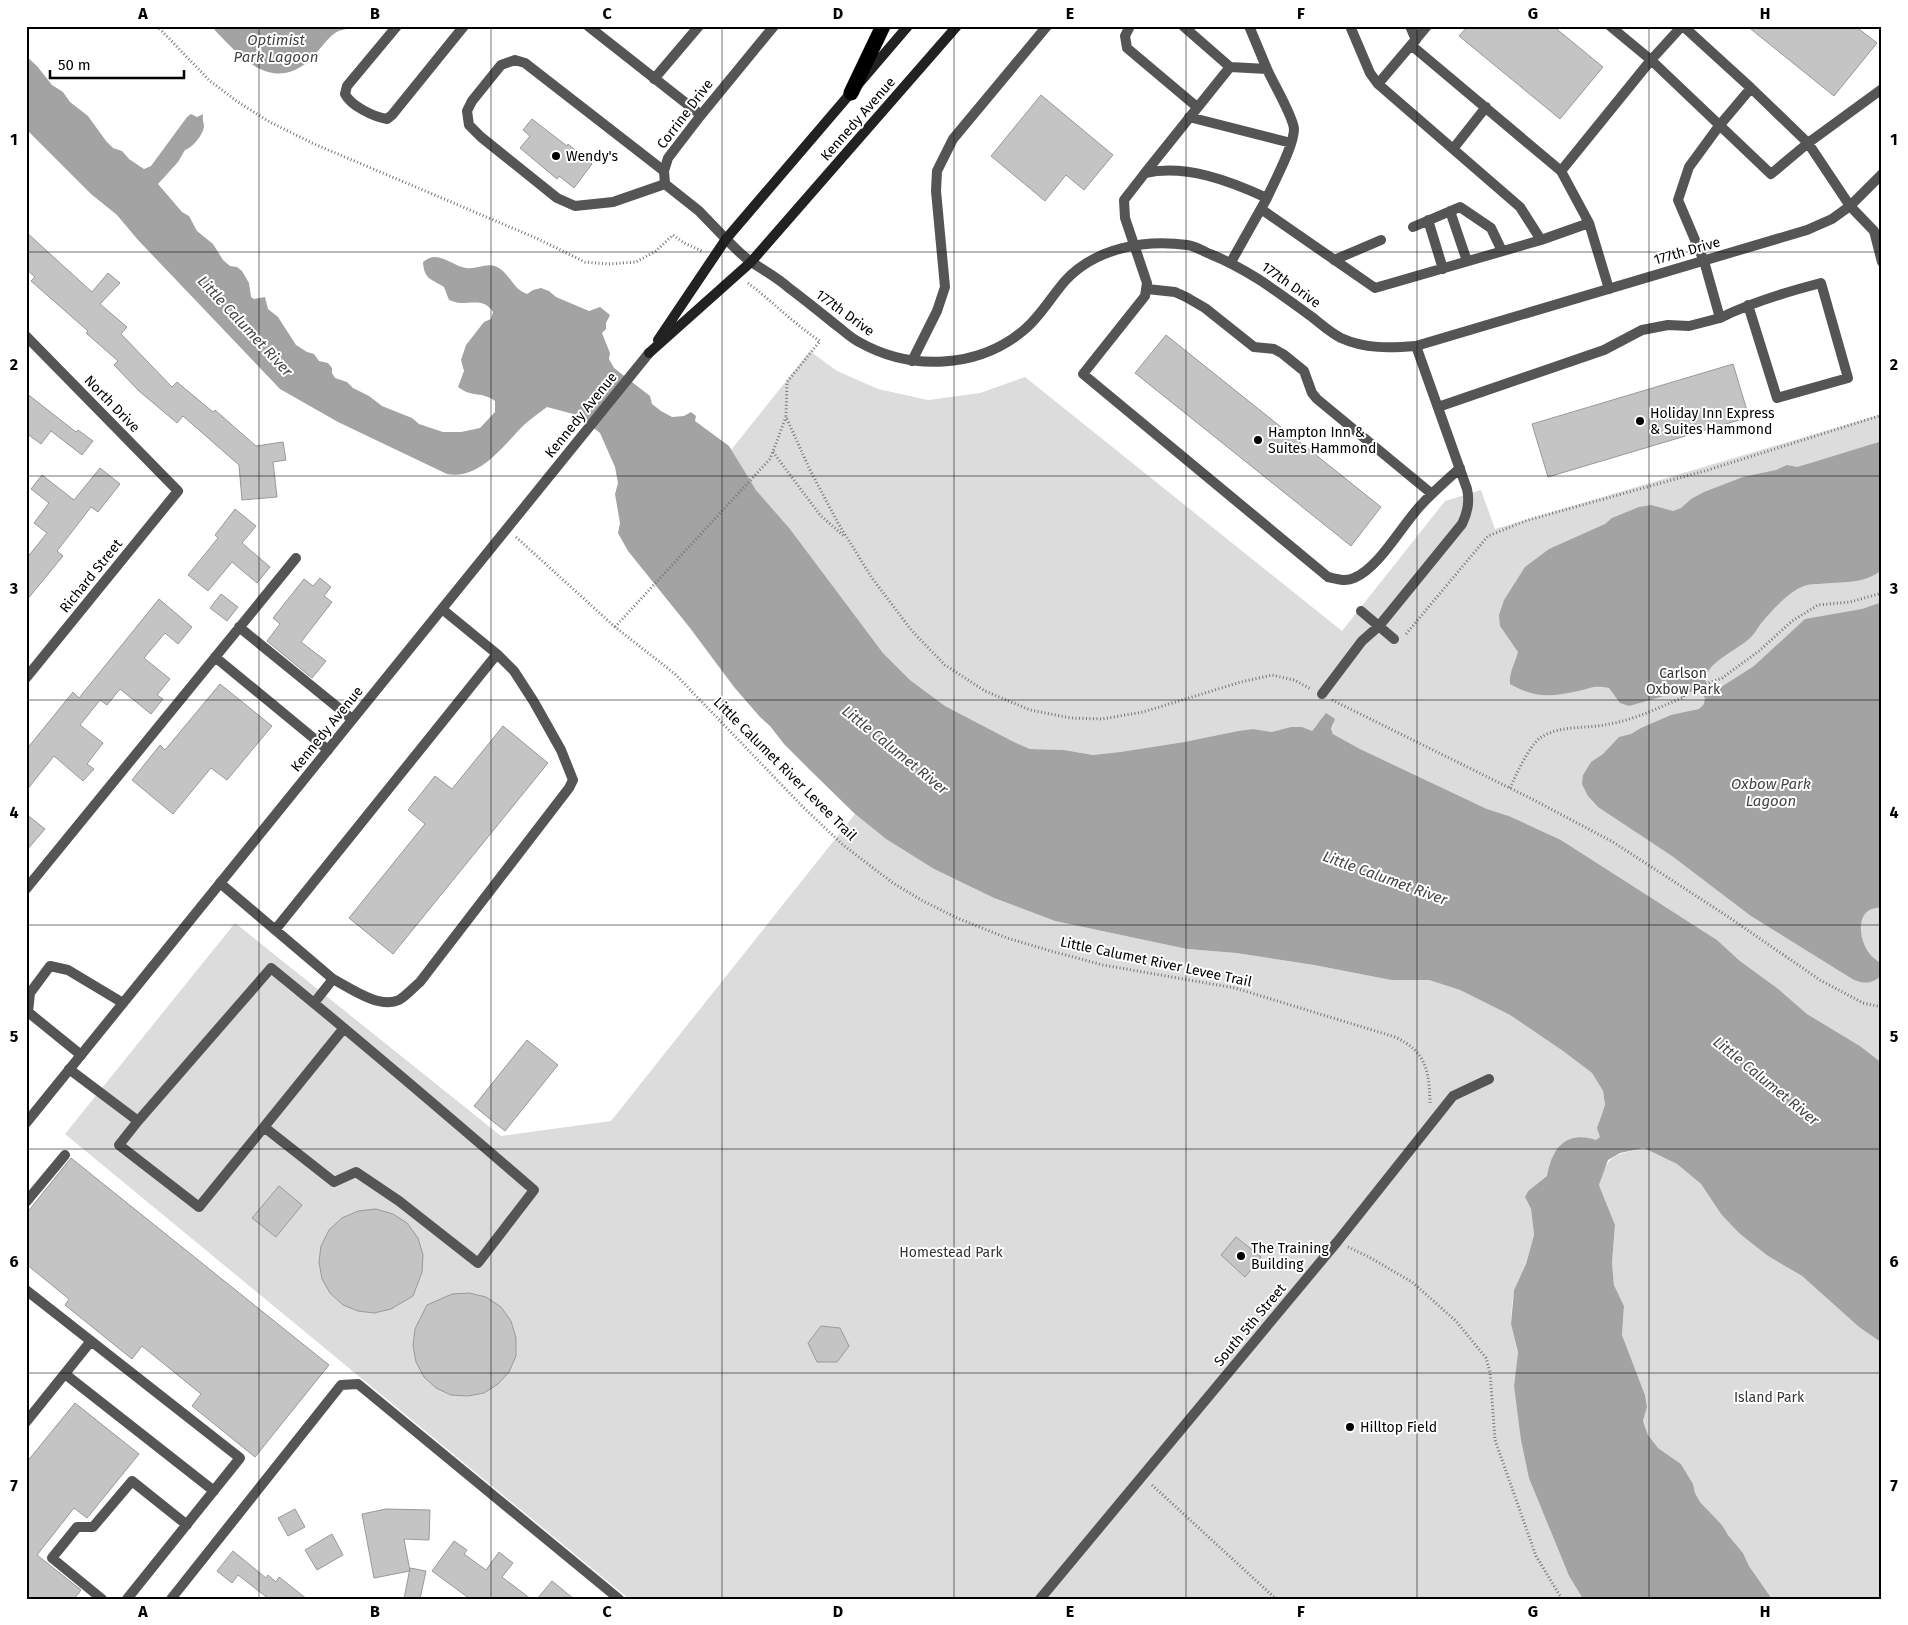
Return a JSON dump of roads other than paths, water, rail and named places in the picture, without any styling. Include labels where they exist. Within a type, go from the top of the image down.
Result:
[{"type":"highway","points":[[851,92],[883,26]]},
{"type":"main road","name":"Kennedy Avenue","points":[[649,353],[726,240],[908,26]]},
{"type":"main road","name":"Kennedy Avenue","points":[[649,353],[751,262],[956,26]]},
{"type":"street","points":[[397,26],[347,86],[345,94],[348,100],[378,118],[387,119],[392,115],[464,26]]},
{"type":"street","points":[[588,26],[700,115]]},
{"type":"street","points":[[654,79],[699,26]]},
{"type":"street","name":"Corrine Drive","points":[[666,184],[664,170],[668,158],[700,115],[774,26]]},
{"type":"street","points":[[912,361],[937,311],[945,287],[936,191],[937,171],[953,140],[1047,26]]},
{"type":"street","points":[[1130,26],[1124,36],[1128,48],[1197,107]]},
{"type":"street","points":[[1183,26],[1230,67],[1266,69]]},
{"type":"street","points":[[1231,262],[1267,198],[1291,143],[1294,129],[1290,116],[1266,69],[1249,26]]},
{"type":"street","points":[[1350,26],[1370,73],[1378,84],[1520,207],[1541,240]]},
{"type":"street","points":[[1410,26],[1413,42],[1561,171],[1589,223],[1609,289]]},
{"type":"street","points":[[1378,84],[1427,26]]},
{"type":"street","points":[[1610,26],[1651,60],[1771,174],[1808,143],[1882,90]]},
{"type":"street","points":[[1561,171],[1651,60],[1683,26],[1808,143],[1850,206],[1874,231],[1882,262]]},
{"type":"street","points":[[664,170],[524,63],[515,60],[502,65],[472,101],[467,111],[468,125],[480,137],[557,198],[575,206],[613,202],[666,184],[699,211],[726,240]]},
{"type":"street","points":[[1230,67],[1124,200],[1125,218],[1147,283],[1147,289],[1145,296],[1083,374],[1328,577],[1346,580],[1354,579],[1364,573],[1388,548],[1421,506],[1460,468]]},
{"type":"street","points":[[1720,318],[1704,261],[1678,200],[1689,167],[1719,126],[1751,88]]},
{"type":"street","points":[[1453,149],[1486,107]]},
{"type":"street","points":[[1189,117],[1291,143]]},
{"type":"street","points":[[1145,173],[1162,169],[1222,179],[1267,198]]},
{"type":"street","name":"177th Drive","points":[[726,240],[751,262],[774,275],[857,342],[880,352],[912,361],[926,363],[951,361],[977,356],[1002,346],[1025,330],[1067,279],[1088,263],[1113,250],[1133,246],[1189,245],[1231,262],[1257,277],[1340,338],[1368,346],[1391,348],[1416,346],[1807,230],[1832,219],[1850,206],[1882,174]]},
{"type":"street","points":[[1413,227],[1460,207],[1491,228],[1502,251]]},
{"type":"street","points":[[1261,210],[1375,288],[1541,240],[1589,223]]},
{"type":"street","points":[[1450,211],[1467,262]]},
{"type":"street","points":[[1428,220],[1443,268]]},
{"type":"street","points":[[1334,260],[1381,240]]},
{"type":"street","points":[[1438,407],[1604,350],[1642,330],[1668,325],[1689,326],[1720,318],[1748,305],[1820,283],[1848,378],[1777,398],[1748,305]]},
{"type":"street","points":[[1147,289],[1174,292],[1186,297],[1204,308],[1254,347],[1274,349],[1283,354],[1304,371],[1312,393],[1317,399],[1432,494]]},
{"type":"street","name":"North Drive","points":[[26,336],[178,491]]},
{"type":"street","points":[[1322,694],[1362,641],[1379,626],[1462,524],[1469,506],[1469,498],[1460,468],[1416,346]]},
{"type":"street","name":"Kennedy Avenue","points":[[26,1123],[649,353]]},
{"type":"street","name":"Richard Street","points":[[26,678],[178,491]]},
{"type":"street","points":[[26,889],[296,558]]},
{"type":"street","points":[[220,883],[333,979],[360,994],[384,1002],[399,1000],[420,982],[569,788],[573,780],[561,750],[514,671],[497,654],[442,609]]},
{"type":"street","points":[[1361,611],[1394,639]]},
{"type":"street","points":[[239,628],[352,719]]},
{"type":"street","points":[[275,930],[497,654]]},
{"type":"street","points":[[215,657],[328,750]]},
{"type":"street","points":[[81,1056],[28,1012],[30,993],[50,966],[68,970],[123,1004]]},
{"type":"street","points":[[264,1127],[334,1182],[356,1172],[399,1201],[478,1263],[534,1190],[344,1028],[271,968],[119,1145],[199,1207],[344,1028]]},
{"type":"street","points":[[314,1003],[333,979]]},
{"type":"street","points":[[69,1070],[138,1121]]},
{"type":"street","name":"South 5th Street","points":[[1040,1599],[1337,1242],[1452,1096],[1489,1079]]},
{"type":"street","points":[[26,1202],[65,1155]]},
{"type":"street","points":[[26,1290],[240,1458],[127,1599]]},
{"type":"street","points":[[26,1422],[91,1341]]},
{"type":"street","points":[[65,1374],[214,1491]]},
{"type":"street","points":[[171,1599],[341,1385],[358,1384],[619,1599]]},
{"type":"street","points":[[102,1599],[52,1558],[77,1526],[93,1528],[132,1480],[187,1524]]},
{"type":"water","name":"Optimist Park Lagoon","points":[[211,26],[353,26],[335,33],[305,64],[291,71],[278,73],[265,71],[253,65],[230,46]]},
{"type":"water","name":"Little Calumet River","points":[[26,56],[37,66],[52,85],[63,92],[70,102],[88,116],[113,148],[122,151],[129,159],[144,169],[151,166],[187,117],[191,114],[197,117],[203,114],[204,127],[199,137],[194,144],[185,150],[178,162],[158,184],[182,212],[189,216],[197,231],[213,244],[223,260],[230,266],[237,267],[242,271],[249,283],[251,297],[254,299],[265,297],[268,309],[278,317],[296,345],[314,354],[319,361],[328,363],[332,368],[335,378],[347,382],[353,388],[369,396],[382,406],[412,418],[419,424],[443,432],[461,432],[480,428],[495,412],[495,401],[458,387],[464,371],[461,360],[466,345],[484,322],[491,319],[493,312],[483,303],[460,303],[449,300],[444,287],[429,278],[425,272],[423,262],[428,258],[439,257],[466,268],[487,265],[495,266],[503,271],[518,289],[527,294],[541,288],[549,291],[556,297],[589,311],[600,307],[610,315],[606,323],[606,329],[602,333],[610,353],[609,359],[614,368],[650,396],[652,404],[661,411],[672,417],[684,416],[691,412],[696,416],[695,421],[729,446],[756,490],[790,529],[883,653],[910,680],[945,706],[1030,749],[1064,750],[1093,755],[1184,742],[1253,729],[1272,732],[1291,727],[1302,727],[1312,731],[1326,713],[1335,719],[1331,729],[1333,734],[1360,749],[1487,809],[1509,816],[1561,840],[1717,940],[1740,961],[1777,988],[1807,1014],[1860,1046],[1882,1063],[1882,1343],[1859,1327],[1802,1276],[1768,1256],[1739,1233],[1721,1214],[1701,1184],[1677,1164],[1644,1148],[1620,1153],[1608,1160],[1599,1185],[1615,1225],[1612,1263],[1614,1285],[1624,1306],[1622,1335],[1645,1395],[1647,1407],[1643,1421],[1648,1435],[1658,1448],[1681,1464],[1693,1484],[1700,1502],[1722,1525],[1743,1553],[1749,1566],[1772,1599],[1583,1599],[1569,1576],[1529,1478],[1521,1440],[1514,1386],[1518,1352],[1511,1324],[1514,1290],[1526,1264],[1534,1235],[1531,1209],[1525,1197],[1528,1191],[1547,1176],[1552,1158],[1562,1144],[1576,1138],[1596,1140],[1600,1137],[1597,1128],[1605,1105],[1603,1091],[1592,1073],[1510,1015],[1460,990],[1429,980],[1391,980],[1314,965],[1236,953],[1187,949],[1055,921],[994,898],[934,869],[886,839],[855,814],[784,744],[734,687],[690,628],[628,551],[618,533],[620,523],[615,494],[618,483],[615,467],[600,433],[577,415],[547,407],[525,424],[491,459],[481,466],[471,472],[447,474],[338,422],[280,389],[138,240],[117,215],[91,194],[26,129]]},
{"type":"water","name":"Oxbow Park Lagoon","points":[[1882,441],[1882,570],[1875,575],[1860,580],[1810,584],[1799,588],[1776,606],[1752,636],[1717,662],[1707,673],[1705,679],[1708,691],[1718,689],[1754,666],[1805,619],[1862,609],[1882,602],[1882,908],[1872,909],[1866,913],[1862,920],[1861,928],[1862,937],[1869,953],[1882,963],[1882,975],[1872,982],[1865,983],[1854,980],[1751,916],[1672,856],[1598,807],[1588,796],[1582,784],[1583,775],[1591,762],[1603,754],[1619,737],[1631,734],[1671,715],[1699,709],[1704,704],[1705,698],[1700,692],[1681,691],[1629,706],[1620,703],[1609,688],[1604,687],[1593,687],[1551,695],[1535,694],[1519,689],[1510,684],[1511,672],[1518,652],[1500,626],[1499,615],[1504,600],[1525,567],[1549,549],[1605,524],[1612,518],[1639,507],[1651,505],[1673,511],[1681,508],[1691,499],[1704,492],[1743,477],[1776,470],[1787,465],[1797,467]]},
{"type":"place","name":"Wendy's","points":[[556,156]]},
{"type":"place","name":"Holiday Inn Express & Suites Hammond","points":[[1640,421]]},
{"type":"place","name":"Hampton Inn & Suites Hammond","points":[[1258,440]]},
{"type":"place","name":"The Training Building","points":[[1241,1256]]},
{"type":"place","name":"Hilltop Field","points":[[1350,1427]]},
{"type":"park label","name":"Carlson Oxbow Park","points":[[1683,682]]},
{"type":"park label","name":"Homestead Park","points":[[951,1252]]},
{"type":"park label","name":"Island Park","points":[[1769,1397]]}]
